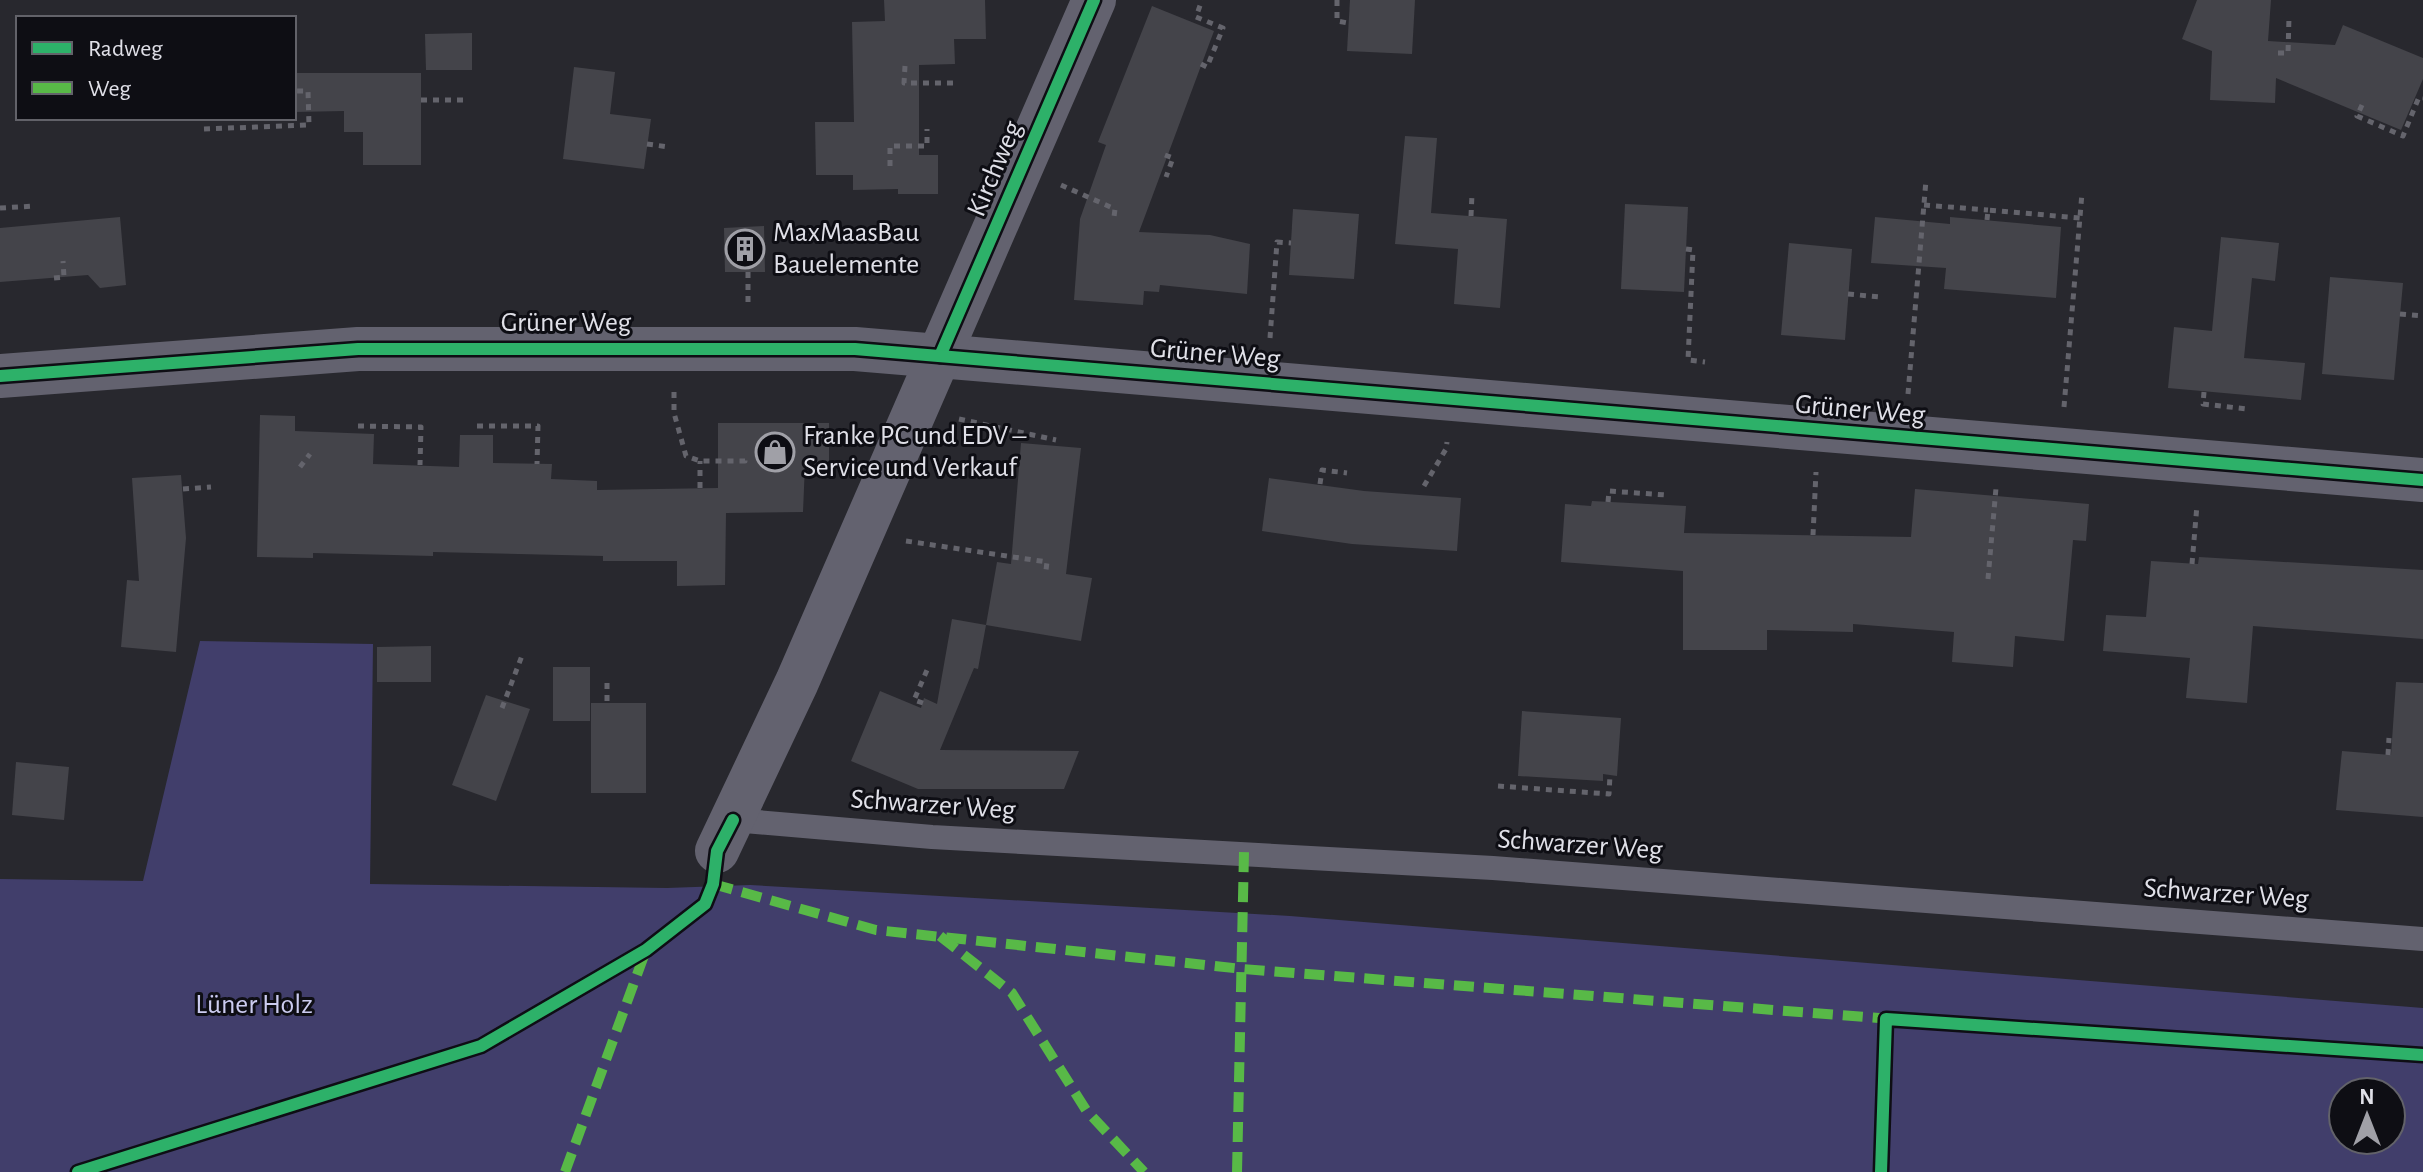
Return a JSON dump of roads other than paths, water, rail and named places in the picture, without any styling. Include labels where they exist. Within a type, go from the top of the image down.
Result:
[{"type":"street","name":"Kirchweg","points":[[725,836],[862,534],[1094,0]]},
{"type":"street","name":"Grüner Weg","points":[[0,376],[358,349],[855,349],[2423,480]]},
{"type":"lane","name":"Schwarzer Weg","points":[[725,836],[932,837],[1493,868],[2423,939]]},
{"type":"place","name":"MaxMaasBau Bauelemente","points":[[745,249]]},
{"type":"place","name":"Franke PC und EDV – Service und Verkauf","points":[[775,452]]},
{"type":"park label","name":"Lüner Holz","points":[[254,1005]]}]
